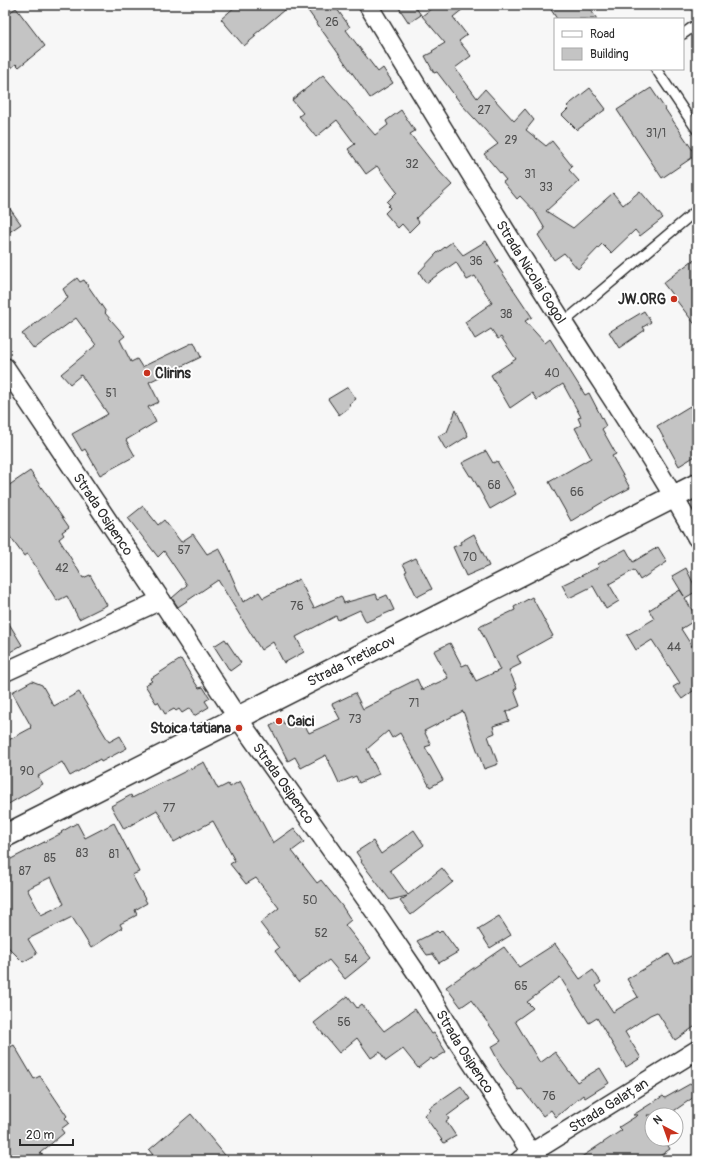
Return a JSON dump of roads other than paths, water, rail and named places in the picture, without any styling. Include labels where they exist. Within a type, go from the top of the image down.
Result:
[{"type":"street","name":"Strada Nicolai Gogol","points":[[368,5],[563,323],[675,497],[697,538]]},
{"type":"street","name":"Strada Osipenco","points":[[5,367],[161,600],[237,718],[426,987],[529,1158]]},
{"type":"street","name":"Strada Tretiacov","points":[[5,836],[697,485]]},
{"type":"street","points":[[5,672],[161,600]]},
{"type":"street","name":"Strada Galațan","points":[[529,1158],[697,1050]]},
{"type":"lane","points":[[684,33],[697,24]]},
{"type":"lane","points":[[657,70],[697,130]]},
{"type":"lane","points":[[563,323],[697,210]]},
{"type":"place","name":"JW.ORG","points":[[674,299]]},
{"type":"place","name":"Clirins","points":[[147,373]]},
{"type":"place","name":"Caici","points":[[279,721]]},
{"type":"place","name":"Stoica tatiana","points":[[239,728]]}]
